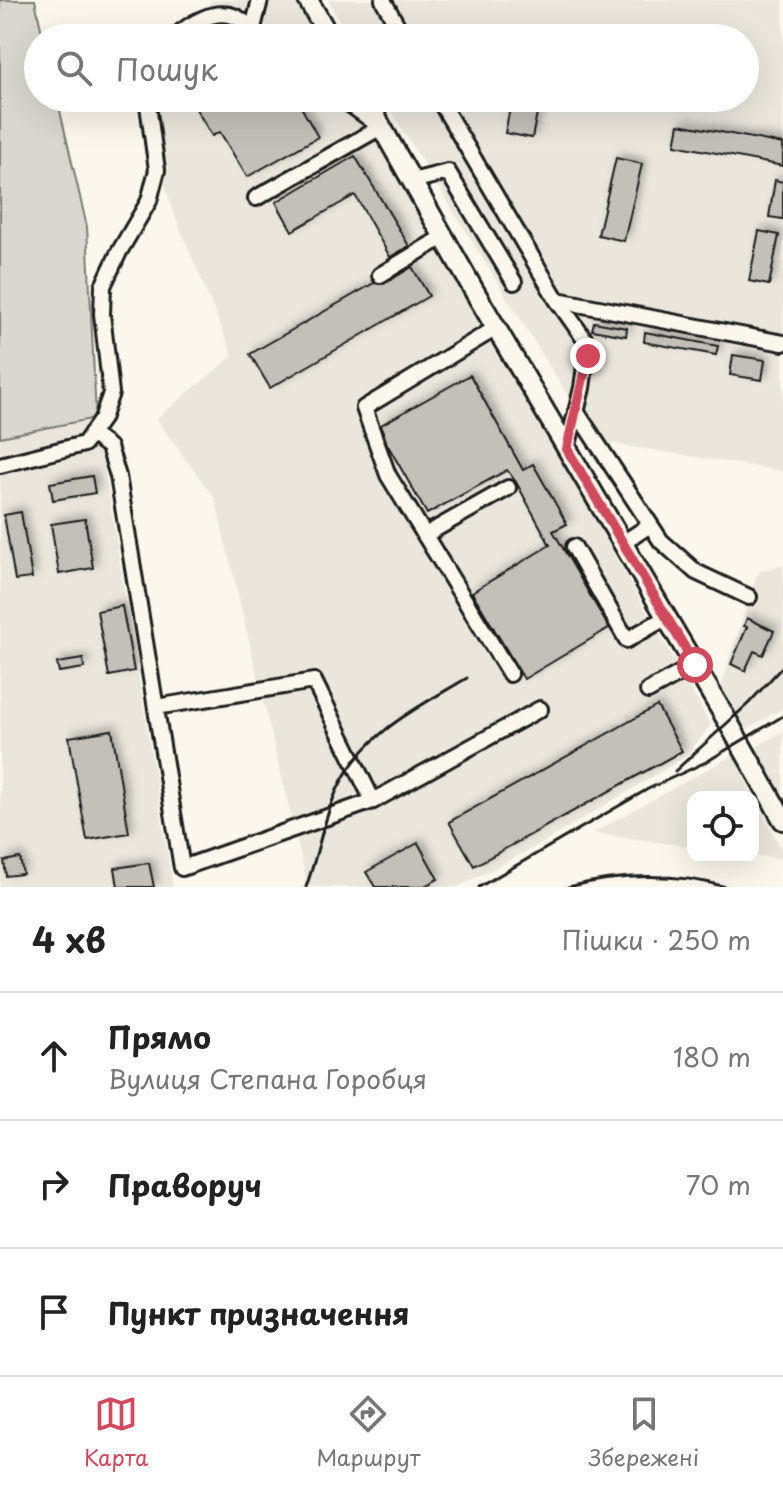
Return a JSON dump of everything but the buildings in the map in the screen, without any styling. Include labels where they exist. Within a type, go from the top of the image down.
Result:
[{"type":"main road","points":[[308,0],[322,24]]},
{"type":"main road","points":[[373,112],[783,820]]},
{"type":"lane","points":[[254,24],[260,0]]},
{"type":"lane","points":[[383,0],[396,24]]},
{"type":"lane","points":[[193,24],[211,15],[234,16],[247,24]]},
{"type":"lane","points":[[0,465],[84,444],[102,419],[111,393],[102,314],[103,286],[149,201],[157,170],[149,112]]},
{"type":"lane","points":[[256,198],[381,127],[360,112]]},
{"type":"lane","points":[[446,112],[557,300],[588,344],[567,449]]},
{"type":"lane","points":[[412,181],[448,172],[514,282]]},
{"type":"lane","points":[[380,275],[443,237]]},
{"type":"lane","points":[[557,300],[783,343]]},
{"type":"lane","points":[[496,328],[364,408],[388,475],[510,674]]},
{"type":"lane","points":[[576,411],[661,541],[696,572],[749,597]]},
{"type":"lane","points":[[91,434],[109,447],[118,476],[182,868],[373,801],[540,709]]},
{"type":"lane","points":[[425,535],[508,488]]},
{"type":"lane","points":[[623,543],[650,525]]},
{"type":"lane","points":[[574,547],[627,640],[667,617]]},
{"type":"lane","points":[[648,691],[695,665]]},
{"type":"lane","points":[[156,707],[314,681],[373,801]]},
{"type":"shaded area","points":[[0,0],[35,0],[40,24],[24,24],[24,112],[60,112],[87,227],[96,418],[0,437]]},
{"type":"shaded area","points":[[213,0],[294,0],[309,24],[188,24]]},
{"type":"shaded area","points":[[328,0],[783,0],[783,471],[596,441],[392,112],[759,112],[759,24],[341,24]]},
{"type":"shaded area","points":[[144,112],[360,112],[711,725],[685,757],[539,845],[458,887],[308,887],[215,499],[156,419],[233,356],[172,209]]},
{"type":"shaded area","points":[[96,418],[173,887],[0,887],[0,437]]},
{"type":"shaded area","points":[[783,565],[783,708],[746,730],[719,693],[758,572]]},
{"type":"shaded area","points":[[783,731],[783,798],[755,748]]},
{"type":"shaded area","points":[[733,755],[751,791],[687,791],[687,846],[593,833]]},
{"type":"shaded area","points":[[759,806],[783,853],[783,859],[759,856]]},
{"type":"railway","points":[[675,771],[749,703],[783,666]]},
{"type":"railway","points":[[306,887],[328,812],[338,788],[362,752],[411,711],[467,678]]},
{"type":"railway","points":[[479,887],[648,789],[706,762],[783,716]]},
{"type":"railway","points":[[568,887],[607,879],[647,876],[687,879],[726,887]]},
{"type":"route","points":[[588,356],[567,449],[695,665]]}]
